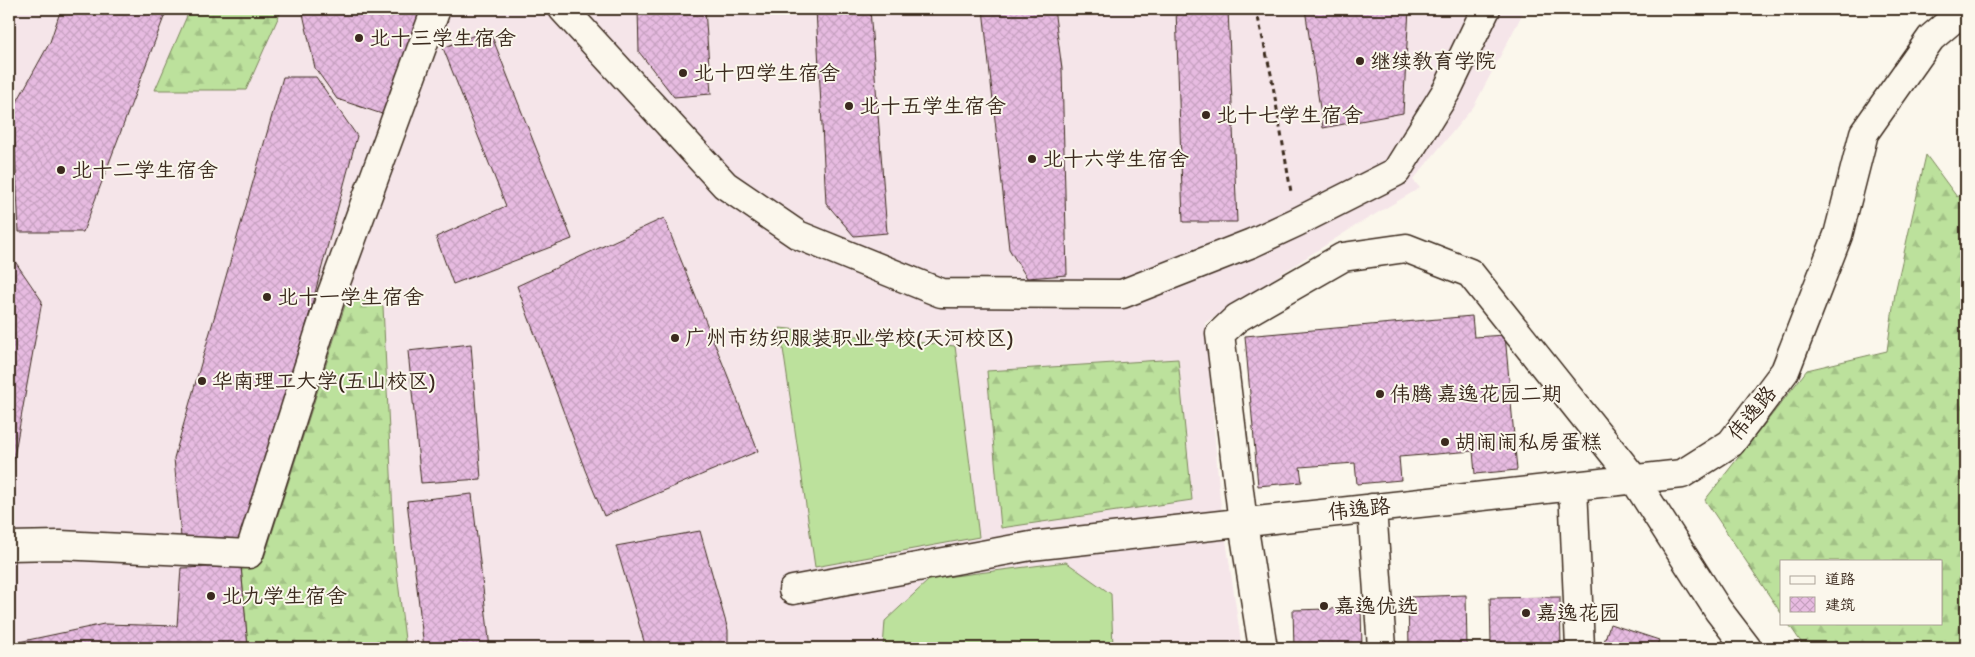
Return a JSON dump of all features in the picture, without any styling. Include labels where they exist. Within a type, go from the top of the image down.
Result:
[{"type":"street","points":[[9,546],[60,545],[250,554],[332,293],[436,9]]},
{"type":"street","points":[[563,9],[725,185],[798,235],[941,293],[1122,294],[1252,243],[1396,172],[1447,90],[1486,9]]},
{"type":"street","name":"伟逸路","points":[[793,590],[1031,546],[1682,474],[1731,442],[1785,371],[1838,235],[1864,133],[1931,38],[1966,9]]},
{"type":"street","points":[[1263,648],[1233,523],[1220,334],[1237,318],[1343,257],[1406,248],[1470,273],[1634,479],[1718,610],[1747,648]]},
{"type":"street","points":[[1573,486],[1580,648]]},
{"type":"street","points":[[1372,508],[1382,648]]},
{"type":"path","points":[[1256,9],[1271,74],[1297,222]]},
{"type":"shaded area","points":[[9,9],[1525,9],[1474,106],[1413,180],[1420,188],[1355,226],[1205,323],[1220,499],[1242,648],[9,648]]},
{"type":"green space","points":[[190,9],[282,9],[246,90],[155,90]]},
{"type":"green space","points":[[1926,155],[1957,197],[1966,190],[1966,648],[1805,648],[1789,624],[1942,624],[1942,560],[1780,560],[1780,612],[1705,500],[1807,370],[1887,351],[1895,293]]},
{"type":"green space","points":[[348,296],[383,306],[395,556],[406,648],[248,648],[241,566],[264,558]]},
{"type":"green space","points":[[780,328],[955,346],[979,537],[815,567]]},
{"type":"green space","points":[[1178,359],[1192,500],[1001,528],[987,371]]},
{"type":"green space","points":[[1066,562],[1111,594],[1113,648],[883,648],[885,621],[930,579]]},
{"type":"building","name":"北十二学生宿舍","points":[[61,9],[167,9],[83,232],[19,232],[13,109],[50,42]]},
{"type":"building","name":"北十三学生宿舍","points":[[302,9],[421,9],[382,114],[337,99],[315,68]]},
{"type":"building","name":"北十四学生宿舍","points":[[638,9],[705,9],[711,94],[674,97],[639,52]]},
{"type":"building","name":"北十五学生宿舍","points":[[816,9],[870,9],[887,233],[854,236],[826,203]]},
{"type":"building","name":"北十六学生宿舍","points":[[983,9],[1054,9],[1062,69],[1067,275],[1027,278],[1009,249]]},
{"type":"building","name":"北十七学生宿舍","points":[[1176,9],[1228,9],[1237,222],[1183,222]]},
{"type":"building","name":"继续教育学院","points":[[1305,9],[1409,9],[1403,113],[1323,128]]},
{"type":"building","points":[[489,29],[572,239],[453,284],[436,237],[506,206],[443,48]]},
{"type":"building","name":"北十一学生宿舍","points":[[283,77],[316,77],[357,136],[249,539],[181,537],[174,458]]},
{"type":"building","points":[[664,218],[758,451],[604,516],[517,286]]},
{"type":"building","points":[[9,257],[12,257],[42,301],[9,485]]},
{"type":"building","name":"伟腾 嘉逸花园二期","points":[[1472,316],[1474,337],[1505,335],[1517,470],[1475,474],[1473,451],[1399,457],[1401,480],[1357,484],[1355,463],[1300,467],[1302,482],[1258,486],[1245,336]]},
{"type":"building","points":[[471,344],[481,479],[421,483],[408,351]]},
{"type":"building","points":[[472,494],[490,648],[424,648],[407,501]]},
{"type":"building","points":[[700,531],[728,630],[728,648],[646,648],[616,546]]},
{"type":"building","name":"北九学生宿舍","points":[[241,566],[248,648],[9,648],[9,644],[104,624],[177,626],[181,568]]},
{"type":"building","points":[[1466,595],[1467,648],[1409,648],[1408,597]]},
{"type":"building","name":"嘉逸花园","points":[[1560,597],[1561,648],[1502,648],[1502,645],[1491,645],[1490,598]]},
{"type":"building","points":[[1361,608],[1362,648],[1294,648],[1293,610]]},
{"type":"building","name":"嘉逸花园","points":[[1610,624],[1659,640],[1656,648],[1602,648]]},
{"type":"place","name":"北十三学生宿舍","points":[[359,38]]},
{"type":"place","name":"继续教育学院","points":[[1360,61]]},
{"type":"place","name":"北十四学生宿舍","points":[[683,73]]},
{"type":"place","name":"北十五学生宿舍","points":[[849,106]]},
{"type":"place","name":"北十七学生宿舍","points":[[1206,115]]},
{"type":"place","name":"北十六学生宿舍","points":[[1032,159]]},
{"type":"place","name":"北十二学生宿舍","points":[[61,170]]},
{"type":"place","name":"北十一学生宿舍","points":[[267,297]]},
{"type":"place","name":"广州市纺织服装职业学校(天河校区)","points":[[675,338]]},
{"type":"place","name":"华南理工大学(五山校区)","points":[[202,381]]},
{"type":"place","name":"伟腾 嘉逸花园二期","points":[[1380,394]]},
{"type":"place","name":"胡闹闹私房蛋糕","points":[[1445,442]]},
{"type":"place","name":"北九学生宿舍","points":[[211,596]]},
{"type":"place","name":"嘉逸优选","points":[[1324,606]]},
{"type":"place","name":"嘉逸花园","points":[[1526,613]]}]
